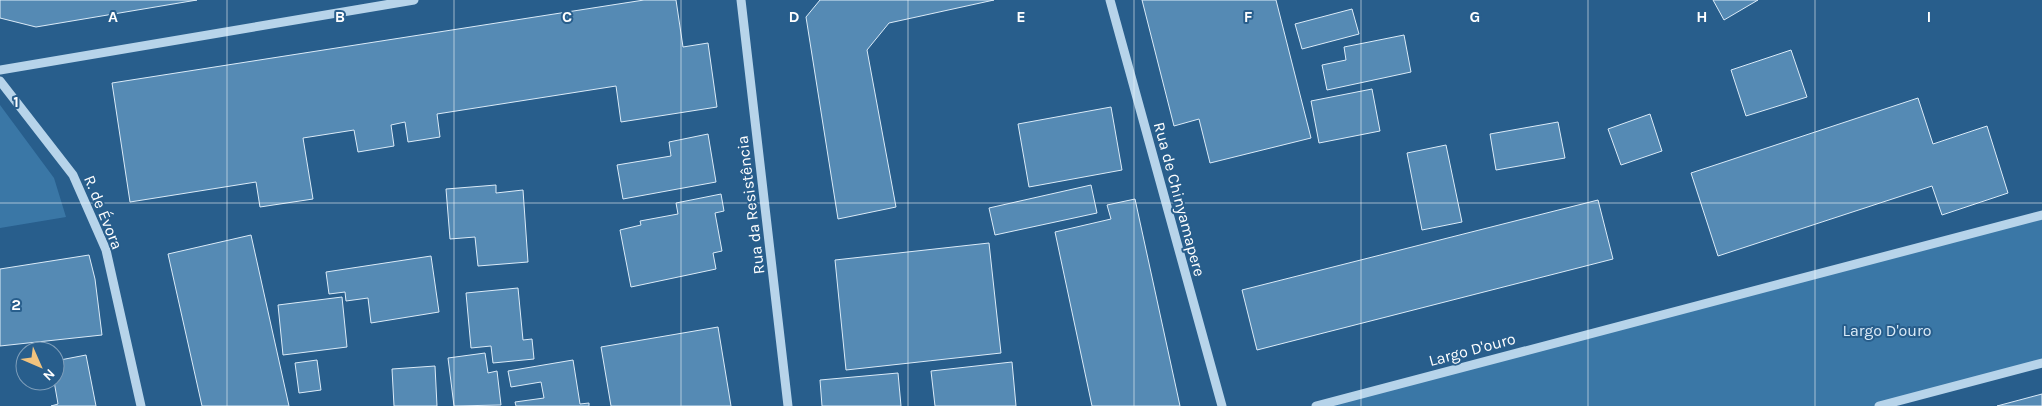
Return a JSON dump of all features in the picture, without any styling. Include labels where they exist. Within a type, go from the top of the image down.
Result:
[{"type":"street","points":[[0,70],[414,0]]},
{"type":"street","name":"Rua da Resistência","points":[[741,0],[788,406]]},
{"type":"street","name":"Rua de Chinyamapere","points":[[1110,0],[1222,406]]},
{"type":"street","name":"R. de Évora","points":[[0,80],[73,175],[106,250],[141,406]]},
{"type":"street","name":"Largo D'ouro","points":[[1316,406],[2042,215]]},
{"type":"street","points":[[1879,406],[2042,363]]},
{"type":"green space","points":[[0,105],[54,178],[66,217],[0,228]]},
{"type":"green space","name":"Largo D'ouro","points":[[2042,215],[2042,363],[1879,406],[1316,406]]},
{"type":"building","points":[[0,0],[197,0],[36,27],[0,18]]},
{"type":"building","points":[[644,0],[676,0],[683,47],[708,43],[717,107],[621,122],[616,86],[437,114],[440,137],[408,142],[405,122],[391,125],[394,146],[358,152],[354,130],[303,138],[313,199],[260,207],[256,182],[130,202],[112,83]]},
{"type":"building","points":[[820,0],[994,0],[889,23],[867,50],[896,207],[838,219],[806,17]]},
{"type":"building","points":[[1142,0],[1276,0],[1311,138],[1210,163],[1199,119],[1174,126]]},
{"type":"building","points":[[1713,0],[1758,0],[1724,20]]},
{"type":"building","points":[[1352,9],[1359,34],[1302,49],[1295,24]]},
{"type":"building","points":[[1404,35],[1411,72],[1327,90],[1322,65],[1346,60],[1344,47]]},
{"type":"building","points":[[1791,50],[1807,97],[1746,116],[1731,70]]},
{"type":"building","points":[[1372,89],[1380,131],[1319,143],[1311,101]]},
{"type":"building","points":[[1918,98],[1933,144],[1987,126],[2008,193],[1942,215],[1932,186],[1718,256],[1691,173]]},
{"type":"building","points":[[1111,107],[1122,170],[1029,187],[1018,124]]},
{"type":"building","points":[[1650,114],[1662,151],[1621,165],[1608,129]]},
{"type":"building","points":[[1558,122],[1565,158],[1496,170],[1490,134]]},
{"type":"building","points":[[708,134],[716,182],[623,199],[617,165],[671,156],[669,142]]},
{"type":"building","points":[[1446,145],[1462,222],[1422,230],[1407,153]]},
{"type":"building","points":[[496,185],[496,193],[523,190],[528,262],[478,266],[475,237],[450,239],[446,189]]},
{"type":"building","points":[[1091,185],[1097,213],[995,235],[989,208]]},
{"type":"building","points":[[721,194],[724,211],[715,213],[722,251],[713,253],[716,269],[631,287],[620,230],[641,225],[640,221],[678,214],[676,203]]},
{"type":"building","points":[[1135,199],[1180,406],[1092,406],[1055,232],[1111,219],[1107,205]]},
{"type":"building","points":[[1598,200],[1613,259],[1257,350],[1242,290]]},
{"type":"building","points":[[251,235],[289,406],[202,406],[168,254]]},
{"type":"building","points":[[989,243],[1001,353],[846,370],[835,260]]},
{"type":"building","points":[[89,255],[95,279],[102,335],[46,341],[15,341],[15,344],[0,346],[0,269]]},
{"type":"building","points":[[431,256],[439,312],[371,323],[368,298],[346,301],[345,292],[329,294],[326,272]]},
{"type":"building","points":[[518,288],[523,340],[532,339],[534,359],[493,363],[491,346],[471,348],[466,293]]},
{"type":"building","points":[[342,297],[347,347],[283,355],[278,305]]},
{"type":"building","points":[[718,327],[731,406],[611,406],[601,347]]},
{"type":"building","points":[[485,353],[488,373],[497,371],[501,405],[454,406],[448,358]]},
{"type":"building","points":[[86,355],[96,406],[51,406],[58,404],[56,391],[65,391],[65,359]]},
{"type":"building","points":[[317,360],[321,390],[299,393],[295,363]]},
{"type":"building","points":[[573,360],[580,404],[589,403],[589,406],[516,406],[515,402],[544,398],[541,382],[511,387],[508,371]]},
{"type":"building","points":[[1012,362],[1016,406],[935,406],[931,371]]},
{"type":"building","points":[[435,366],[437,406],[394,406],[392,369]]},
{"type":"building","points":[[898,373],[901,406],[822,406],[820,380]]},
{"type":"building","points":[[2042,394],[2042,406],[1997,406]]}]
